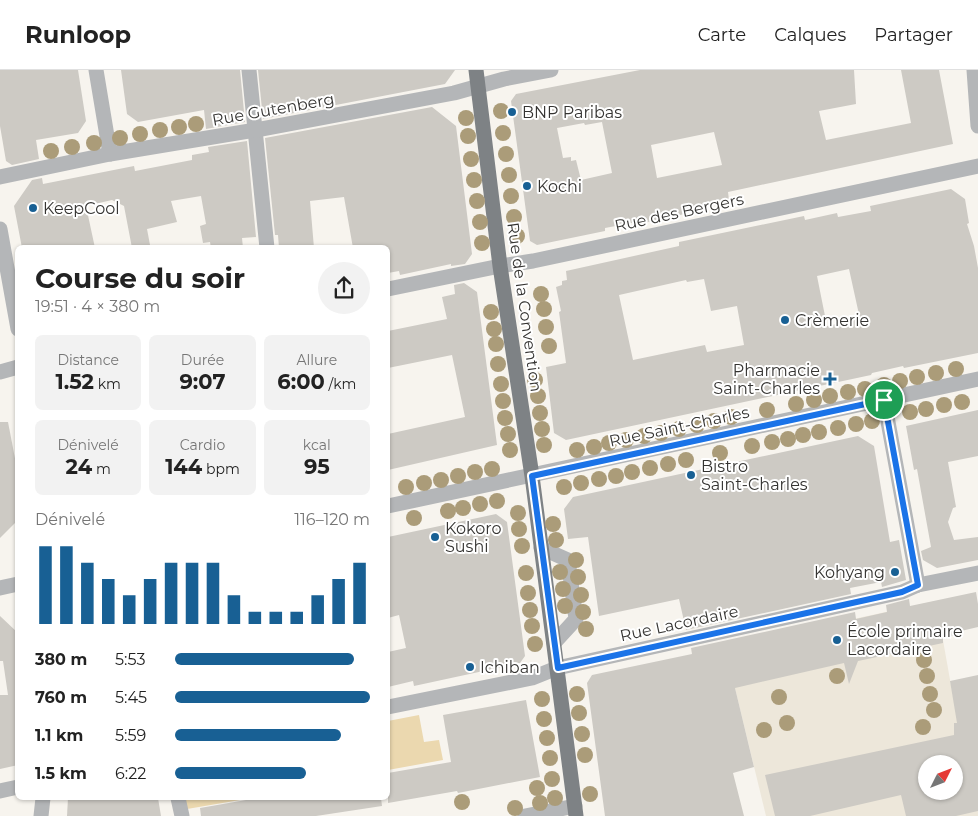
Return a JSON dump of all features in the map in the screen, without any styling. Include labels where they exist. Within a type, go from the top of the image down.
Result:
[{"type":"main road","name":"Rue de la Convention","points":[[476,70],[500,266],[532,476],[576,811]]},
{"type":"street","points":[[96,70],[110,154]]},
{"type":"street","points":[[249,70],[267,245]]},
{"type":"street","name":"Rue Gutenberg","points":[[0,177],[110,154],[256,130],[454,93],[551,70]]},
{"type":"street","points":[[976,75],[978,126]]},
{"type":"street","name":"Rue des Bergers","points":[[390,289],[534,261],[978,166]]},
{"type":"street","points":[[0,229],[15,312]]},
{"type":"street","points":[[0,372],[15,368]]},
{"type":"street","name":"Rue Saint-Charles","points":[[390,506],[978,379]]},
{"type":"street","points":[[884,400],[918,585]]},
{"type":"street","points":[[542,548],[568,560],[576,619],[554,643]]},
{"type":"street","name":"Rue Lacordaire","points":[[390,707],[532,678],[558,668],[902,592],[918,585],[978,573]]},
{"type":"street","points":[[0,588],[15,585]]},
{"type":"street","points":[[0,791],[15,788]]},
{"type":"street","points":[[41,816],[43,800]]},
{"type":"street","points":[[178,800],[182,816]]},
{"type":"street","points":[[525,816],[576,811]]},
{"type":"shaded area","points":[[936,601],[957,719],[978,719],[978,816],[766,816],[725,647]]},
{"type":"shaded area","points":[[419,715],[424,742],[439,740],[443,760],[390,770],[390,721]]},
{"type":"shaded area","points":[[185,800],[240,800],[187,809]]},
{"type":"building","points":[[0,70],[78,70],[86,121],[78,133],[36,140],[39,159],[12,165],[6,161],[0,126]]},
{"type":"building","points":[[121,70],[240,70],[245,122],[206,129],[204,110],[138,122],[127,114]]},
{"type":"building","points":[[258,70],[455,70],[445,84],[263,119]]},
{"type":"building","points":[[640,70],[854,70],[856,104],[819,111],[826,140],[911,123],[901,70],[939,70],[953,144],[728,192],[729,200],[689,209],[689,213],[637,224],[637,222],[605,228],[605,231],[537,245],[530,241],[511,101],[516,94]],"holes":[[[602,122],[612,173],[581,180],[576,160],[571,161],[571,157],[563,158],[557,128]],[[714,132],[722,165],[657,178],[651,145]]]},
{"type":"building","points":[[432,107],[456,126],[472,254],[465,264],[451,266],[451,264],[400,275],[399,271],[390,273],[390,245],[352,245],[344,197],[310,201],[314,245],[279,245],[278,235],[275,235],[265,138]]},
{"type":"building","points":[[247,141],[256,237],[242,238],[243,245],[210,245],[210,242],[203,243],[200,226],[206,224],[201,196],[171,201],[177,222],[147,229],[150,245],[131,245],[124,206],[112,200],[86,206],[94,245],[21,245],[14,206],[32,180],[42,178],[43,184],[134,166],[135,171],[192,160],[192,155],[209,152],[208,147]]},
{"type":"building","points":[[951,189],[965,199],[969,223],[967,224],[978,268],[978,353],[904,368],[903,366],[872,373],[871,375],[566,440],[554,433],[546,367],[566,363],[559,312],[561,311],[556,287],[562,285],[562,281],[567,280],[566,271],[679,246],[679,242],[804,216],[805,220],[837,213],[838,217],[871,211],[870,206]],"holes":[[[849,269],[860,319],[827,326],[817,276]],[[704,279],[711,311],[737,306],[744,345],[707,352],[705,345],[633,360],[619,295],[686,280],[687,282]]]},
{"type":"building","points":[[464,283],[477,292],[497,445],[390,470],[390,434],[465,417],[452,355],[390,368],[390,331],[447,319],[442,297],[455,294],[454,285]]},
{"type":"building","points":[[978,410],[978,456],[948,462],[956,507],[953,508],[948,522],[954,540],[978,537],[978,560],[937,568],[923,560],[921,551],[931,547],[917,469],[914,470],[906,426]]},
{"type":"building","points":[[0,422],[8,422],[15,458],[15,523],[0,538]]},
{"type":"building","points":[[858,436],[874,446],[890,542],[899,540],[906,580],[882,587],[881,582],[850,588],[851,594],[686,630],[679,599],[599,616],[588,537],[568,539],[564,509],[573,497]]},
{"type":"building","points":[[496,514],[507,522],[525,656],[520,663],[414,686],[413,681],[390,687],[390,652],[406,648],[399,615],[390,617],[390,537]]},
{"type":"building","points":[[976,592],[978,627],[961,631],[962,634],[943,638],[943,643],[858,661],[849,684],[844,663],[735,688],[754,767],[733,773],[744,816],[605,816],[587,683],[592,675],[692,654],[691,648],[855,612],[856,619],[887,612],[886,605],[909,599],[910,606]]},
{"type":"building","points":[[0,616],[15,630],[15,766],[0,769],[0,695],[8,695],[3,661],[0,661]]},
{"type":"building","points":[[978,675],[978,811],[956,816],[906,816],[901,795],[810,816],[775,816],[765,775],[954,735],[954,723],[957,723],[950,681]]},
{"type":"building","points":[[526,700],[540,777],[458,793],[457,791],[388,803],[388,800],[390,800],[390,773],[451,762],[443,715]]},
{"type":"building","points":[[68,800],[158,800],[161,816],[67,816]]},
{"type":"building","points":[[246,800],[381,800],[382,806],[316,816],[201,816],[200,808]]},
{"type":"place","name":"BNP Paribas","points":[[512,112]]},
{"type":"place","name":"Kochi","points":[[527,186]]},
{"type":"place","name":"KeepCool","points":[[33,208]]},
{"type":"place","name":"Crèmerie","points":[[785,320]]},
{"type":"place","name":"Pharmacie Saint-Charles","points":[[830,379]]},
{"type":"place","name":"Bistro Saint-Charles","points":[[691,475]]},
{"type":"place","name":"Kokoro Sushi","points":[[435,537]]},
{"type":"place","name":"Kohyang","points":[[895,572]]},
{"type":"place","name":"École primaire Lacordaire","points":[[837,640]]},
{"type":"place","name":"Ichiban","points":[[470,667]]},
{"type":"route","points":[[884,400],[918,585],[902,592],[558,668],[532,476],[884,400]]}]
